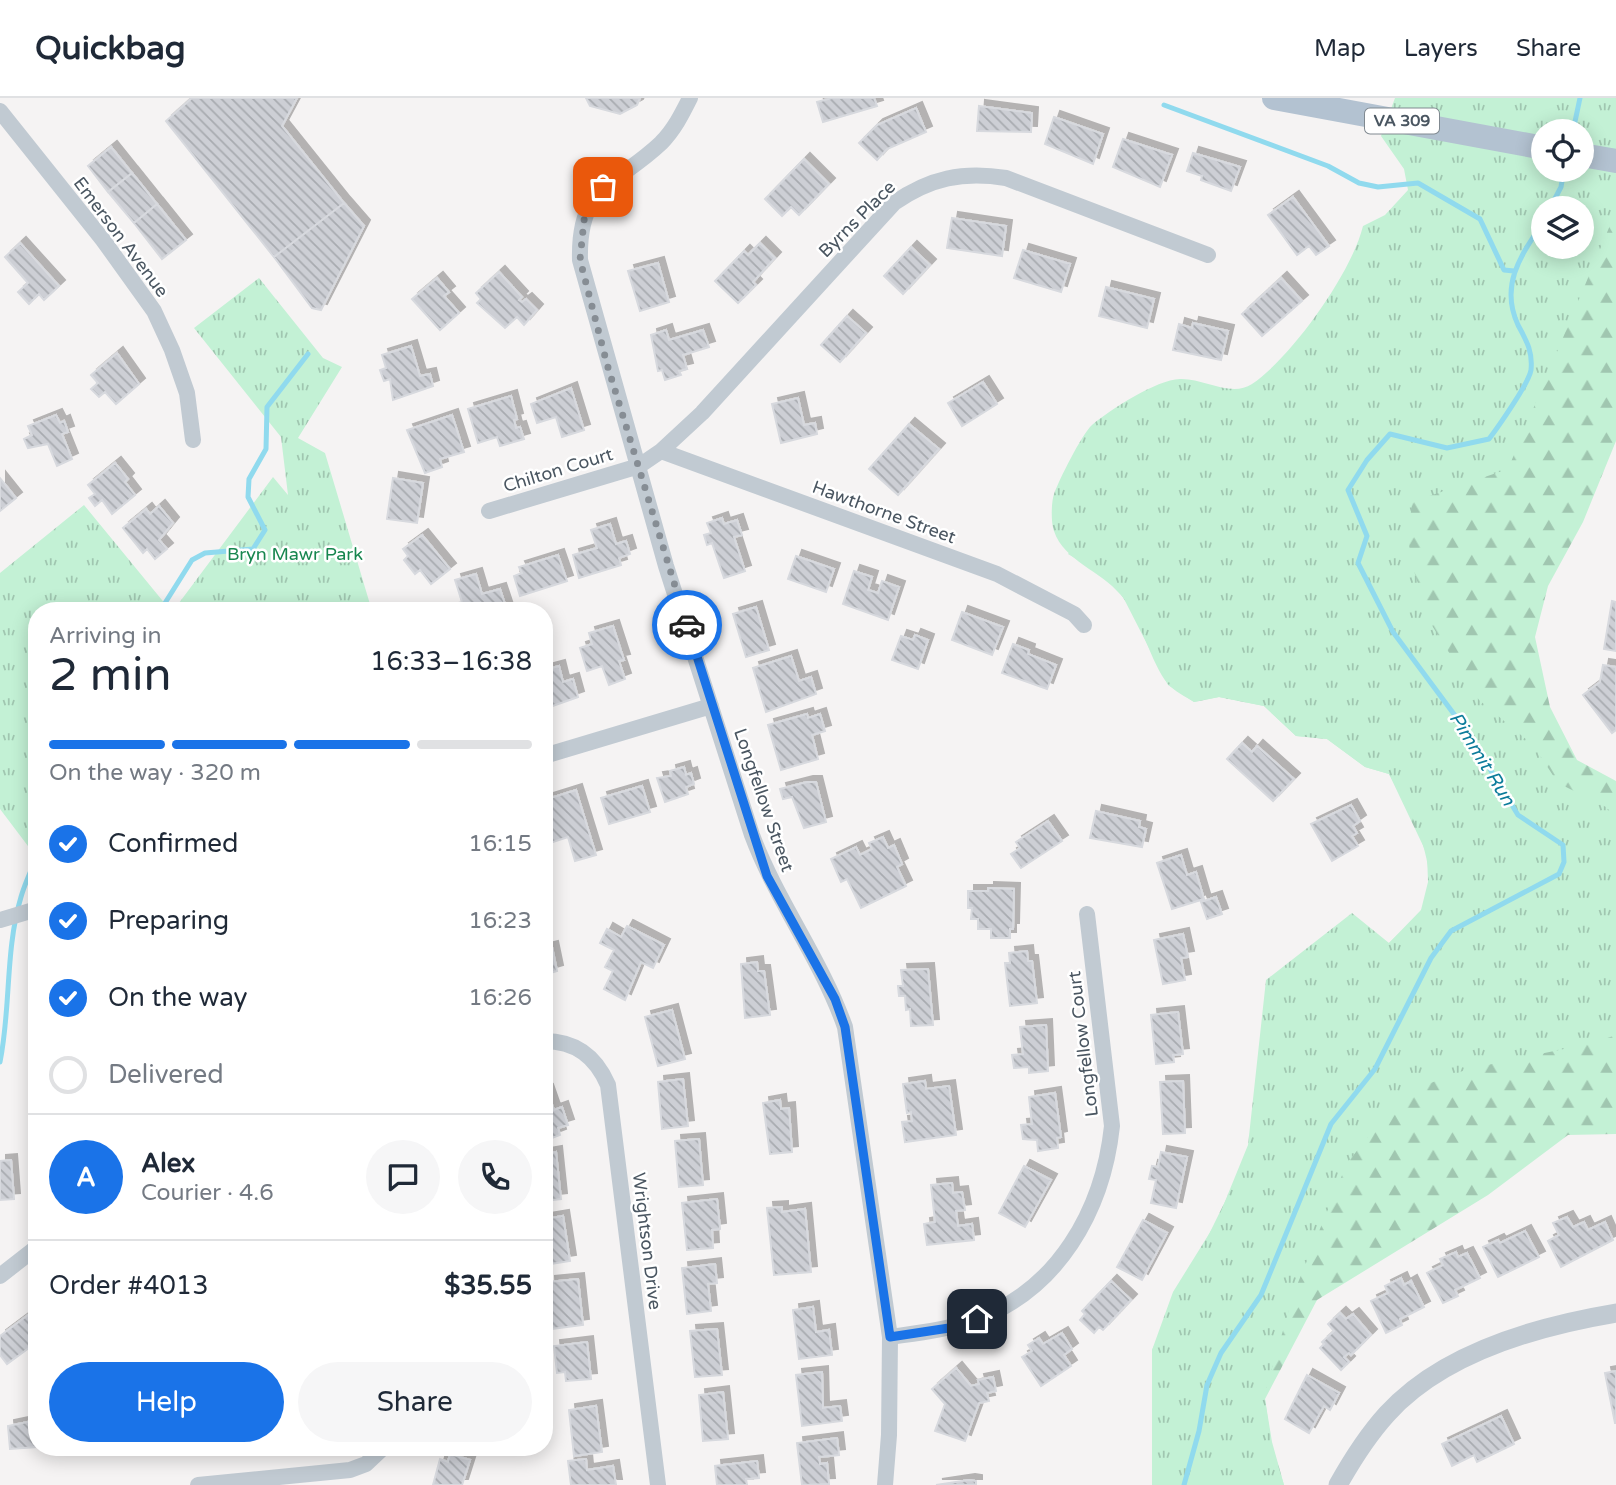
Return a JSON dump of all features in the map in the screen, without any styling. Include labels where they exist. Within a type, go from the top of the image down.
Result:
[{"type":"main road","name":"VA 309","points":[[1274,98],[1531,145]]},
{"type":"street","name":"Longfellow Street","points":[[690,98],[663,141],[603,187],[587,211],[580,239],[580,260],[666,566],[767,876],[829,987],[845,1027],[890,1337],[889,1435],[885,1485]]},
{"type":"street","name":"Emerson Avenue","points":[[0,111],[103,240],[153,312],[172,349],[187,393],[193,440]]},
{"type":"street","name":"Byrns Place","points":[[639,466],[661,451],[702,413],[894,203],[935,180],[982,174],[1006,178],[1208,255]]},
{"type":"street","name":"Hawthorne Street","points":[[661,451],[997,574],[1074,614],[1084,625]]},
{"type":"street","name":"Chilton Court","points":[[489,511],[639,466]]},
{"type":"street","points":[[553,753],[711,705]]},
{"type":"street","points":[[0,920],[28,911]]},
{"type":"street","name":"Longfellow Court","points":[[890,1337],[949,1328],[1004,1306],[1053,1268],[1089,1216],[1109,1157],[1112,1126],[1087,914]]},
{"type":"street","name":"Wrightson Drive","points":[[553,1041],[578,1048],[601,1070],[608,1085],[658,1485]]},
{"type":"street","points":[[0,1276],[28,1254]]},
{"type":"street","points":[[1338,1485],[1367,1437],[1388,1412],[1444,1369],[1523,1337],[1616,1313]]},
{"type":"street","points":[[198,1485],[359,1466],[372,1456]]},
{"type":"green space","points":[[1395,98],[1616,98],[1616,211],[1508,469],[1412,502],[1408,540],[1414,571],[1431,624],[1479,700],[1533,745],[1558,783],[1606,807],[1616,817],[1616,1035],[1593,1043],[1468,1069],[1404,1093],[1347,1163],[1295,1290],[1265,1399],[1271,1442],[1284,1485],[1152,1485],[1152,1350],[1173,1292],[1217,1221],[1248,1145],[1266,980],[1352,913],[1389,943],[1420,912],[1427,897],[1429,879],[1422,841],[1389,774],[1365,767],[1327,739],[1296,736],[1264,706],[1219,697],[1194,702],[1171,687],[1156,664],[1135,616],[1121,595],[1074,558],[1059,541],[1052,523],[1053,498],[1066,468],[1088,430],[1100,418],[1122,404],[1170,381],[1198,381],[1235,389],[1252,384],[1268,371],[1302,334],[1334,289],[1357,245],[1363,226],[1385,215],[1408,190],[1404,169],[1381,136]]},
{"type":"green space","points":[[1531,180],[1531,182],[1577,182],[1616,196],[1616,441],[1583,522],[1548,586],[1535,637],[1550,707],[1577,760],[1616,781],[1616,1134],[1568,1135],[1488,1195],[1317,1300],[1265,1399],[1272,1442],[1284,1485],[1152,1485],[1152,1350],[1245,1161],[1387,945],[1421,910],[1428,882],[1427,854],[1389,774],[1365,767],[1327,739],[1296,736],[1264,706],[1219,697],[1194,702],[1168,685],[1123,597],[1101,574],[1068,554],[1132,474]]},
{"type":"green space","name":"Bryn Mawr Park","points":[[259,278],[323,358],[342,367],[298,438],[325,453],[369,602],[180,602],[273,477],[288,495],[281,437],[194,328]]},
{"type":"green space","points":[[84,505],[164,602],[28,602],[28,846],[0,809],[0,573]]},
{"type":"building","points":[[192,98],[297,98],[282,126],[344,203],[274,257],[166,121]]},
{"type":"building","points":[[586,98],[640,98],[637,105],[620,114],[590,106]]},
{"type":"building","points":[[832,98],[874,98],[877,106],[823,122],[817,102]]},
{"type":"building","points":[[979,106],[1032,113],[1031,132],[977,131]]},
{"type":"building","points":[[916,108],[926,132],[887,149],[877,160],[859,143],[877,125]]},
{"type":"building","points":[[1054,117],[1103,134],[1093,164],[1045,144]]},
{"type":"building","points":[[1123,139],[1172,155],[1160,187],[1113,167]]},
{"type":"building","points":[[111,147],[132,173],[108,192],[88,166]]},
{"type":"building","points":[[1193,153],[1240,167],[1231,191],[1201,180],[1202,176],[1187,171]]},
{"type":"building","points":[[804,159],[829,184],[799,215],[791,207],[782,216],[765,199]]},
{"type":"building","points":[[132,173],[157,204],[134,223],[108,192]]},
{"type":"building","points":[[1293,197],[1329,246],[1316,255],[1309,246],[1297,255],[1268,215]]},
{"type":"building","points":[[344,203],[364,226],[321,310],[312,308],[274,257]]},
{"type":"building","points":[[157,204],[186,240],[162,259],[134,223]]},
{"type":"building","points":[[952,218],[1006,226],[1002,256],[947,248]]},
{"type":"building","points":[[20,243],[59,286],[44,300],[39,294],[29,304],[18,292],[28,283],[5,257]]},
{"type":"building","points":[[760,243],[775,258],[753,282],[756,285],[738,303],[715,281],[744,251],[748,255]]},
{"type":"building","points":[[911,247],[930,265],[903,294],[884,276]]},
{"type":"building","points":[[1023,250],[1070,264],[1061,292],[1014,278]]},
{"type":"building","points":[[658,263],[669,302],[640,311],[628,271]]},
{"type":"building","points":[[499,272],[522,297],[519,300],[522,302],[526,299],[537,310],[524,325],[517,317],[505,328],[477,303],[481,299],[476,293]]},
{"type":"building","points":[[437,278],[449,292],[444,296],[459,313],[440,330],[412,299]]},
{"type":"building","points":[[1281,278],[1302,301],[1262,336],[1242,314]]},
{"type":"building","points":[[1106,287],[1154,299],[1147,328],[1099,316]]},
{"type":"building","points":[[847,316],[866,333],[840,362],[821,345]]},
{"type":"building","points":[[1193,323],[1228,331],[1221,360],[1173,350],[1179,324],[1192,328]]},
{"type":"building","points":[[666,330],[669,340],[703,330],[709,347],[683,355],[687,369],[679,371],[681,375],[665,380],[662,370],[658,371],[651,335]]},
{"type":"building","points":[[411,346],[420,376],[430,374],[433,386],[393,400],[390,379],[384,381],[380,370],[386,368],[382,355]]},
{"type":"building","points":[[117,353],[139,384],[116,404],[105,392],[99,397],[91,389],[98,383],[91,375]]},
{"type":"building","points":[[983,382],[997,404],[962,426],[948,403]]},
{"type":"building","points":[[571,388],[584,430],[562,437],[556,417],[537,423],[531,404]]},
{"type":"building","points":[[511,396],[517,419],[514,420],[516,428],[520,427],[524,439],[500,446],[497,437],[478,443],[468,409]]},
{"type":"building","points":[[798,398],[804,425],[815,423],[817,434],[781,443],[772,404]]},
{"type":"building","points":[[56,415],[60,423],[64,421],[68,432],[62,434],[72,459],[57,466],[48,444],[28,448],[24,439],[32,435],[28,426]]},
{"type":"building","points":[[452,415],[464,452],[440,459],[442,467],[425,473],[407,430]]},
{"type":"building","points":[[909,424],[939,449],[898,495],[869,469]]},
{"type":"building","points":[[115,463],[128,479],[125,482],[135,495],[112,514],[102,500],[95,506],[89,498],[95,494],[88,485]]},
{"type":"building","points":[[0,478],[16,498],[0,511]]},
{"type":"building","points":[[393,478],[423,483],[417,523],[387,519]]},
{"type":"building","points":[[159,506],[173,523],[159,540],[167,549],[155,559],[147,549],[143,553],[123,528],[146,509],[150,514]]},
{"type":"building","points":[[722,518],[724,524],[737,520],[742,535],[734,537],[745,571],[724,578],[712,543],[707,545],[704,535],[711,533],[707,523]]},
{"type":"building","points":[[610,524],[616,544],[626,541],[630,554],[619,558],[621,565],[579,578],[573,555],[597,548],[591,530]]},
{"type":"building","points":[[422,535],[450,569],[431,584],[420,570],[415,574],[404,560],[408,556],[403,549]]},
{"type":"building","points":[[558,555],[567,581],[520,596],[514,576],[522,573],[519,567]]},
{"type":"building","points":[[796,556],[834,569],[826,592],[788,579]]},
{"type":"building","points":[[854,571],[872,577],[868,590],[878,593],[882,581],[899,587],[888,620],[843,604]]},
{"type":"building","points":[[476,574],[482,594],[500,589],[504,602],[462,602],[455,580]]},
{"type":"building","points":[[1612,601],[1616,602],[1616,651],[1604,649]]},
{"type":"building","points":[[756,607],[769,650],[746,657],[733,614]]},
{"type":"building","points":[[962,612],[1003,627],[992,655],[952,640]]},
{"type":"building","points":[[613,626],[624,660],[619,661],[625,679],[609,685],[602,666],[587,671],[580,648],[592,644],[589,633]]},
{"type":"building","points":[[915,635],[928,640],[918,669],[892,660],[901,636],[913,640]]},
{"type":"building","points":[[1013,644],[1029,650],[1028,654],[1056,665],[1047,689],[1002,673]]},
{"type":"building","points":[[791,656],[799,681],[811,677],[816,694],[766,712],[753,668]]},
{"type":"building","points":[[1603,665],[1616,667],[1616,730],[1612,733],[1583,695],[1600,682]]},
{"type":"building","points":[[559,666],[563,682],[573,679],[578,697],[553,706],[553,668]]},
{"type":"building","points":[[807,714],[808,718],[820,714],[825,731],[812,735],[818,759],[781,770],[768,725]]},
{"type":"building","points":[[1242,743],[1252,752],[1257,746],[1294,779],[1273,801],[1227,759]]},
{"type":"building","points":[[684,767],[686,775],[691,773],[694,784],[686,787],[688,794],[665,802],[657,778],[671,776],[670,771]]},
{"type":"building","points":[[816,782],[826,822],[804,828],[792,797],[783,799],[780,789]]},
{"type":"building","points":[[642,786],[650,812],[609,824],[601,798]]},
{"type":"building","points":[[576,790],[596,855],[575,861],[568,837],[553,842],[553,797]]},
{"type":"building","points":[[1351,805],[1360,821],[1353,826],[1357,833],[1352,836],[1358,846],[1332,861],[1311,824]]},
{"type":"building","points":[[1096,811],[1140,821],[1139,827],[1146,829],[1142,847],[1090,838]]},
{"type":"building","points":[[1048,821],[1062,841],[1021,868],[1011,854],[1020,848],[1016,842]]},
{"type":"building","points":[[883,837],[888,848],[894,845],[902,864],[897,867],[906,886],[861,908],[847,879],[841,882],[831,859],[856,847],[860,855],[872,849],[869,843]]},
{"type":"building","points":[[1181,855],[1187,875],[1196,872],[1204,899],[1172,909],[1157,863]]},
{"type":"building","points":[[988,888],[1014,889],[1013,929],[1010,929],[1010,938],[991,938],[991,929],[978,929],[978,919],[971,919],[972,908],[968,908],[968,891],[988,891]]},
{"type":"building","points":[[1216,897],[1222,914],[1207,919],[1201,902]]},
{"type":"building","points":[[627,926],[664,945],[653,968],[641,962],[625,1000],[604,989],[613,971],[605,967],[614,950],[600,943],[607,929],[621,937]]},
{"type":"building","points":[[1183,934],[1188,957],[1181,958],[1185,980],[1163,984],[1154,940]]},
{"type":"building","points":[[1027,951],[1028,961],[1032,961],[1037,1003],[1010,1006],[1005,963],[1010,963],[1009,953]]},
{"type":"building","points":[[553,952],[557,971],[553,972]]},
{"type":"building","points":[[757,962],[758,971],[764,971],[770,1015],[745,1018],[741,964]]},
{"type":"building","points":[[928,969],[933,1025],[911,1026],[910,1009],[906,1010],[905,996],[899,996],[898,986],[903,986],[901,970]]},
{"type":"building","points":[[672,1010],[685,1059],[658,1066],[645,1017]]},
{"type":"building","points":[[1178,1012],[1183,1054],[1173,1055],[1174,1062],[1156,1064],[1151,1015]]},
{"type":"building","points":[[1046,1025],[1048,1071],[1029,1073],[1029,1067],[1014,1068],[1012,1055],[1023,1054],[1020,1027]]},
{"type":"building","points":[[683,1079],[688,1126],[662,1129],[658,1082]]},
{"type":"building","points":[[925,1081],[926,1089],[949,1086],[956,1135],[905,1142],[902,1122],[912,1121],[911,1112],[907,1113],[903,1084]]},
{"type":"building","points":[[1183,1081],[1185,1133],[1163,1134],[1160,1082]]},
{"type":"building","points":[[1055,1093],[1061,1137],[1057,1138],[1058,1148],[1038,1151],[1037,1140],[1023,1139],[1021,1125],[1032,1124],[1029,1097]]},
{"type":"building","points":[[780,1100],[781,1109],[789,1108],[792,1152],[770,1154],[763,1103]]},
{"type":"building","points":[[553,1107],[554,1110],[562,1107],[568,1125],[558,1128],[560,1135],[553,1138]]},
{"type":"building","points":[[699,1139],[703,1185],[679,1187],[675,1141]]},
{"type":"building","points":[[553,1152],[556,1152],[561,1199],[553,1200]]},
{"type":"building","points":[[1161,1152],[1187,1157],[1176,1208],[1151,1203],[1156,1180],[1149,1179],[1152,1166],[1158,1167]]},
{"type":"building","points":[[11,1160],[14,1199],[0,1200],[0,1161]]},
{"type":"building","points":[[1024,1166],[1051,1180],[1025,1227],[999,1213]]},
{"type":"building","points":[[952,1183],[953,1193],[962,1192],[965,1210],[956,1211],[958,1226],[972,1224],[974,1240],[927,1245],[924,1224],[935,1222],[931,1185]]},
{"type":"building","points":[[717,1199],[720,1229],[712,1230],[713,1248],[687,1250],[682,1203]]},
{"type":"building","points":[[782,1207],[782,1212],[805,1209],[811,1272],[774,1275],[767,1208]]},
{"type":"building","points":[[563,1216],[570,1261],[553,1264],[553,1218]]},
{"type":"building","points":[[1567,1217],[1573,1227],[1584,1222],[1588,1230],[1605,1222],[1613,1240],[1561,1267],[1548,1241],[1559,1235],[1553,1223]]},
{"type":"building","points":[[1143,1220],[1167,1233],[1142,1280],[1117,1267]]},
{"type":"building","points":[[1525,1231],[1539,1257],[1498,1277],[1483,1247],[1498,1240],[1500,1243]]},
{"type":"building","points":[[1456,1252],[1458,1257],[1467,1253],[1480,1278],[1455,1290],[1458,1296],[1443,1303],[1427,1273],[1443,1265],[1440,1259]]},
{"type":"building","points":[[715,1264],[717,1283],[708,1284],[711,1311],[687,1314],[682,1268]]},
{"type":"building","points":[[1401,1278],[1404,1285],[1411,1281],[1424,1307],[1400,1319],[1402,1325],[1386,1333],[1371,1301],[1388,1293],[1385,1286]]},
{"type":"building","points":[[578,1279],[583,1325],[553,1329],[553,1282]]},
{"type":"building","points":[[1111,1281],[1131,1300],[1103,1330],[1099,1327],[1094,1333],[1080,1320],[1085,1314],[1082,1311]]},
{"type":"building","points":[[813,1307],[816,1332],[829,1330],[832,1355],[799,1359],[793,1310]]},
{"type":"building","points":[[1340,1313],[1346,1319],[1353,1314],[1371,1335],[1351,1355],[1349,1353],[1344,1357],[1349,1362],[1341,1370],[1320,1348],[1324,1344],[1322,1342],[1334,1331],[1328,1324]]},
{"type":"building","points":[[28,1315],[28,1349],[7,1364],[0,1355],[0,1336]]},
{"type":"building","points":[[717,1329],[722,1375],[695,1377],[690,1331]]},
{"type":"building","points":[[1062,1333],[1072,1349],[1064,1355],[1071,1366],[1041,1386],[1022,1357],[1032,1351],[1028,1345],[1039,1338],[1043,1344]]},
{"type":"building","points":[[587,1342],[591,1379],[566,1381],[565,1372],[557,1373],[554,1346]]},
{"type":"building","points":[[956,1368],[971,1386],[979,1384],[978,1380],[993,1377],[996,1391],[987,1393],[989,1401],[979,1403],[965,1441],[935,1431],[945,1404],[932,1389]]},
{"type":"building","points":[[1616,1371],[1616,1423],[1615,1423],[1605,1373]]},
{"type":"building","points":[[822,1372],[823,1408],[840,1406],[842,1421],[802,1426],[796,1375]]},
{"type":"building","points":[[1307,1375],[1339,1393],[1330,1410],[1324,1406],[1309,1433],[1285,1419]]},
{"type":"building","points":[[723,1392],[728,1439],[703,1441],[699,1395]]},
{"type":"building","points":[[596,1406],[602,1452],[574,1456],[569,1410]]},
{"type":"building","points":[[1501,1416],[1514,1444],[1477,1462],[1474,1455],[1452,1466],[1442,1444]]},
{"type":"building","points":[[28,1422],[28,1448],[10,1449],[8,1426]]},
{"type":"building","points":[[837,1438],[839,1455],[819,1457],[820,1464],[827,1463],[829,1484],[802,1485],[797,1443]]},
{"type":"building","points":[[450,1456],[470,1460],[462,1485],[433,1485],[440,1459],[448,1462]]},
{"type":"building","points":[[586,1459],[587,1470],[613,1466],[616,1485],[571,1485],[568,1461]]},
{"type":"building","points":[[757,1461],[759,1478],[746,1479],[747,1485],[717,1485],[715,1466]]},
{"type":"building","points":[[976,1481],[976,1485],[936,1485]]},
{"type":"waterway","name":"Pimmit Run","points":[[1576,119],[1580,98]]},
{"type":"waterway","points":[[1164,105],[1328,166],[1359,183],[1378,187],[1418,183],[1480,219],[1504,270],[1514,271]]},
{"type":"waterway","name":"Pimmit Run","points":[[1556,196],[1562,182]]},
{"type":"waterway","name":"Pimmit Run","points":[[1184,1485],[1199,1431],[1207,1385],[1221,1353],[1261,1295],[1331,1124],[1375,1069],[1431,958],[1451,931],[1559,874],[1564,862],[1563,845],[1518,815],[1468,733],[1393,632],[1358,563],[1367,536],[1348,490],[1367,460],[1390,434],[1447,448],[1489,439],[1519,394],[1531,370],[1531,357],[1513,310],[1511,296],[1516,270],[1531,240]]},
{"type":"waterway","points":[[166,602],[192,560],[205,553],[253,549],[265,530],[248,497],[249,479],[266,449],[267,407],[308,354]]},
{"type":"waterway","points":[[0,1062],[16,917],[28,878]]},
{"type":"way so far","points":[[603,187],[591,203],[584,220],[580,260],[607,364],[639,466],[666,566],[687,625]]},
{"type":"route","points":[[687,625],[767,876],[835,999],[845,1027],[876,1258],[890,1337],[949,1328],[977,1319]]}]
